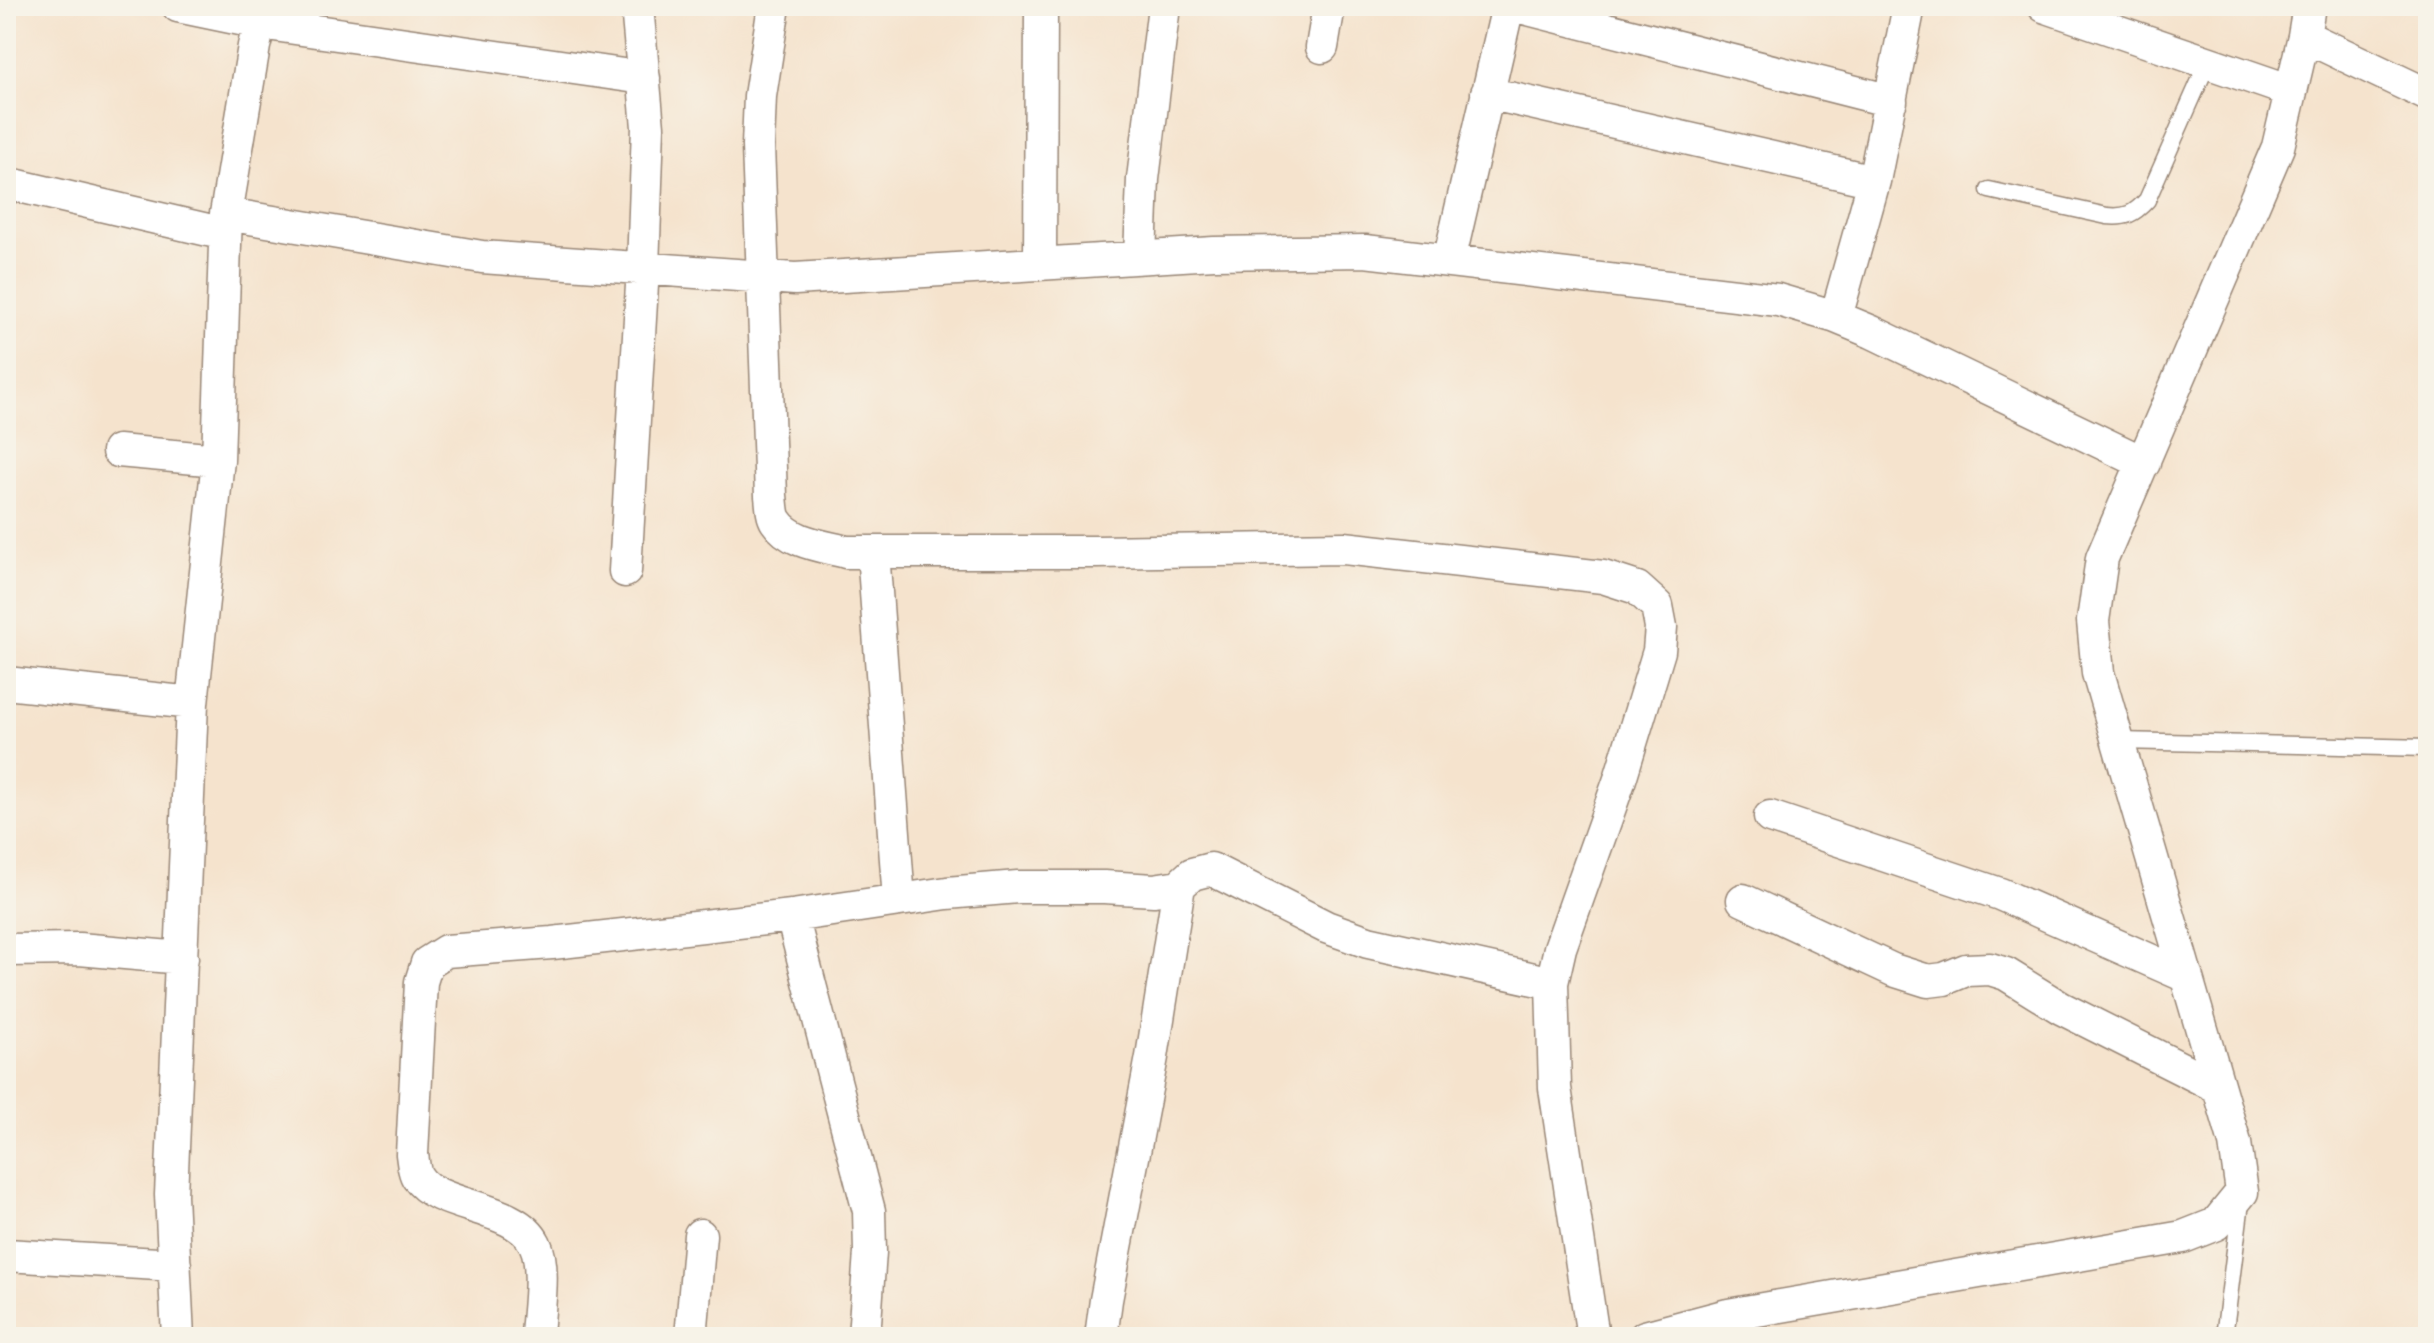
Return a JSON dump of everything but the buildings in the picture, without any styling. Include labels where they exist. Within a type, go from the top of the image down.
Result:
[{"type":"street","points":[[178,6],[262,14],[644,78]]},
{"type":"street","points":[[625,571],[648,127],[637,6]]},
{"type":"street","points":[[774,6],[760,96],[758,133],[771,496],[775,520],[788,533],[807,542],[846,552],[1344,548],[1603,577],[1637,588],[1657,606],[1661,627],[1659,651],[1620,779],[1560,948],[1552,983],[1555,1088],[1593,1337]]},
{"type":"street","points":[[1040,263],[1041,6]]},
{"type":"street","points":[[1140,257],[1143,179],[1164,6]]},
{"type":"street","points":[[1322,47],[1329,6]]},
{"type":"street","points":[[1449,261],[1508,6]]},
{"type":"street","points":[[1516,6],[1891,101]]},
{"type":"street","points":[[1836,317],[1874,181],[1909,6]]},
{"type":"street","points":[[2044,6],[2291,91]]},
{"type":"street","points":[[178,1337],[171,1195],[192,703],[218,460],[226,224],[254,46],[262,14]]},
{"type":"street","points":[[1645,1337],[1728,1315],[2183,1237],[2216,1224],[2242,1192],[2235,1143],[2098,673],[2093,621],[2102,558],[2278,147],[2306,21],[2428,95]]},
{"type":"street","points":[[1487,93],[1874,181]]},
{"type":"street","points":[[6,183],[226,224],[482,257],[764,277],[795,279],[1214,253],[1365,251],[1778,300],[1836,317],[2144,463]]},
{"type":"street","points":[[118,451],[218,460]]},
{"type":"street","points":[[873,552],[899,900]]},
{"type":"street","points":[[6,683],[192,703]]},
{"type":"street","points":[[1770,817],[2000,894],[2186,976]]},
{"type":"street","points":[[537,1337],[540,1262],[535,1243],[518,1224],[431,1189],[418,1178],[412,1154],[421,982],[427,963],[446,951],[552,943],[792,916],[947,893],[1018,887],[1154,890],[1179,886],[1192,874],[1211,869],[1326,927],[1368,942],[1552,983]]},
{"type":"street","points":[[1101,1337],[1152,1057],[1179,886]]},
{"type":"street","points":[[1743,900],[1893,970],[1928,981],[1944,979],[1966,970],[1990,969],[2006,974],[2061,1008],[2218,1087]]},
{"type":"street","points":[[792,916],[869,1211],[870,1252],[864,1337]]},
{"type":"street","points":[[6,950],[79,949],[182,958]]},
{"type":"street","points":[[691,1337],[700,1235]]},
{"type":"street","points":[[6,1255],[175,1265]]},
{"type":"lane","points":[[1989,190],[2107,216],[2124,217],[2137,211],[2147,200],[2208,62]]},
{"type":"lane","points":[[2118,741],[2428,748]]},
{"type":"lane","points":[[2224,1337],[2242,1192]]}]
